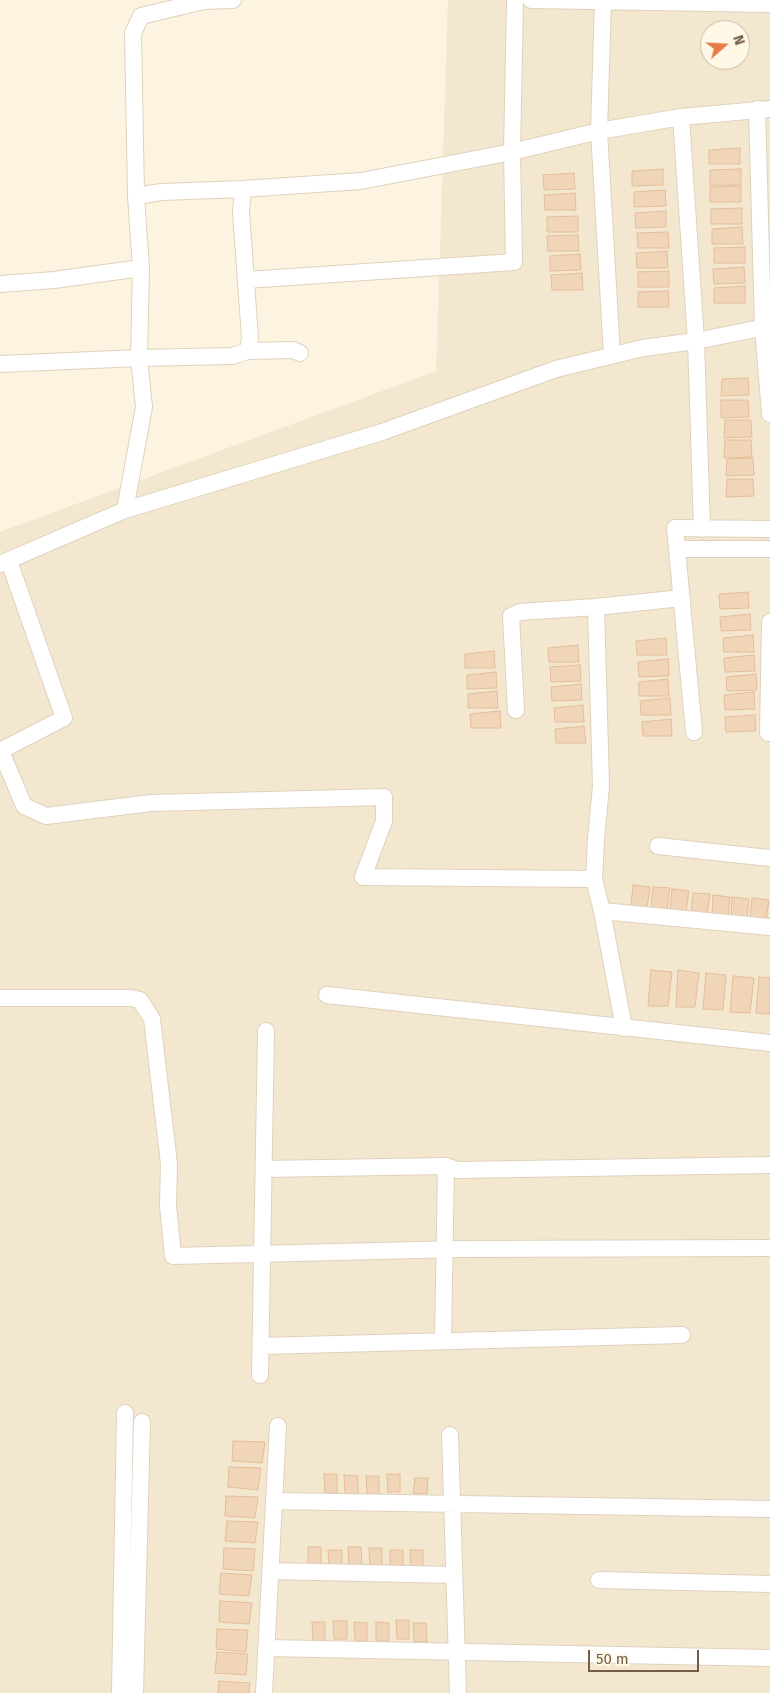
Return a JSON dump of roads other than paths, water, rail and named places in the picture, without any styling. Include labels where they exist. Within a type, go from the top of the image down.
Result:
[{"type":"street","points":[[125,510],[144,407],[139,358],[141,268],[136,196],[133,33],[141,16],[204,2],[233,0]]},
{"type":"street","points":[[246,280],[514,262],[512,152],[515,0]]},
{"type":"street","points":[[531,0],[770,4]]},
{"type":"street","points":[[603,0],[599,132],[612,356]]},
{"type":"street","points":[[136,196],[161,192],[361,182],[512,152],[599,132],[681,117],[764,109],[766,326],[770,414]]},
{"type":"street","points":[[681,117],[696,341],[702,529]]},
{"type":"street","points":[[243,189],[241,212],[250,338],[248,351]]},
{"type":"street","points":[[0,284],[54,280],[141,268]]},
{"type":"street","points":[[594,879],[363,877],[384,821],[384,797],[151,803],[46,816],[24,806],[0,751],[64,718],[4,562],[125,510],[382,432],[556,369],[643,348],[696,341],[766,326]]},
{"type":"street","points":[[0,364],[232,356],[248,351],[293,350],[300,353]]},
{"type":"street","points":[[694,732],[675,528],[770,529]]},
{"type":"street","points":[[677,549],[770,550]]},
{"type":"street","points":[[516,710],[511,616],[520,612],[596,607],[682,598]]},
{"type":"street","points":[[596,607],[601,786],[594,879],[602,910],[624,1028]]},
{"type":"street","points":[[768,733],[770,622]]},
{"type":"street","points":[[658,846],[770,858]]},
{"type":"street","points":[[602,910],[770,926]]},
{"type":"street","points":[[327,996],[770,1043]]},
{"type":"street","points":[[0,998],[131,998],[140,1000],[152,1020],[169,1164],[168,1206],[173,1256],[445,1249],[770,1248]]},
{"type":"street","points":[[260,1375],[266,1030]]},
{"type":"street","points":[[264,1169],[446,1166],[458,1170],[770,1165]]},
{"type":"street","points":[[443,1341],[446,1166]]},
{"type":"street","points":[[261,1346],[682,1335]]},
{"type":"street","points":[[120,1693],[124,1413]]},
{"type":"street","points":[[135,1693],[142,1422]]},
{"type":"street","points":[[264,1693],[278,1426]]},
{"type":"street","points":[[450,1435],[458,1693]]},
{"type":"street","points":[[274,1501],[770,1509]]},
{"type":"street","points":[[270,1571],[454,1575]]},
{"type":"street","points":[[598,1580],[770,1584]]},
{"type":"street","points":[[266,1648],[457,1650],[770,1658]]}]
